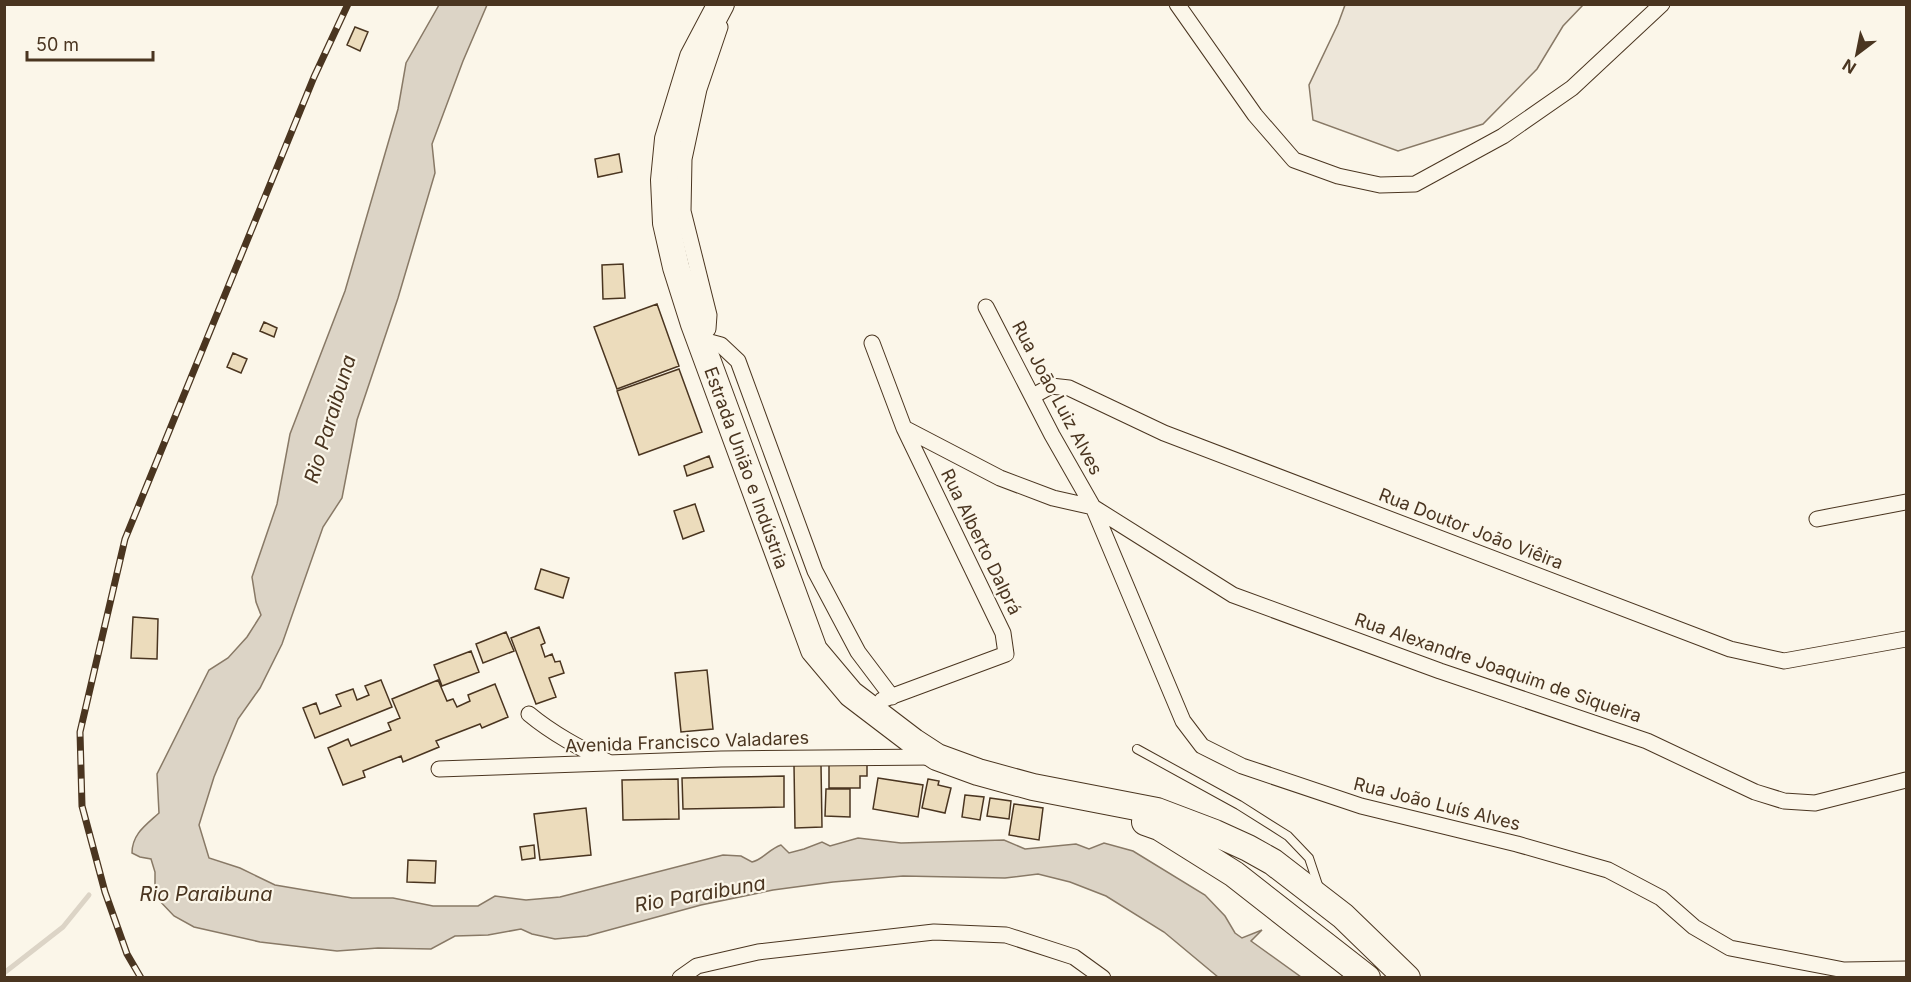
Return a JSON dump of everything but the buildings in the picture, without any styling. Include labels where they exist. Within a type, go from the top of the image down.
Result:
[{"type":"highway","name":"Estrada União e Indústria","points":[[721,4],[693,57],[668,139],[664,180],[666,223],[682,250],[699,339],[814,650],[851,694],[937,756],[989,775],[1033,787],[1060,791]]},
{"type":"highway","points":[[1060,791],[1157,811],[1215,833],[1273,862],[1343,916],[1399,969]]},
{"type":"highway","points":[[1060,791],[1159,827],[1214,860],[1272,902],[1367,978]]},
{"type":"street","points":[[682,250],[684,159],[699,89],[727,4]]},
{"type":"street","points":[[1177,4],[1255,115],[1294,160],[1338,176],[1380,185],[1414,184],[1503,136],[1572,88],[1662,4]]},
{"type":"street","name":"Rua Joāo Luiz Alves","points":[[986,307],[1093,507]]},
{"type":"street","points":[[699,339],[721,345],[738,361],[815,571],[858,652],[892,697]]},
{"type":"street","name":"Rua Alberto Dalprá","points":[[865,706],[1006,654],[1003,633],[903,428],[872,343]]},
{"type":"street","name":"Rua Doutor João Viêira","points":[[1033,396],[1051,386],[1070,388],[1175,437],[1730,649],[1784,661],[1906,639]]},
{"type":"street","points":[[903,428],[1000,478],[1053,498],[1093,507]]},
{"type":"street","points":[[1817,519],[1906,502]]},
{"type":"street","name":"Rua Alexandre Joaquim de Siqueira","points":[[1093,507],[1233,595],[1440,671],[1647,741],[1755,792],[1784,801],[1815,803],[1906,780]]},
{"type":"street","name":"Rua João Luís Alves","points":[[1093,507],[1184,721],[1202,746],[1242,766],[1361,806],[1517,844],[1608,870],[1661,898],[1694,927],[1730,948],[1844,970],[1906,969]]},
{"type":"street","points":[[529,714],[577,747],[611,763]]},
{"type":"street","name":"Avenida Francisco Valadares","points":[[439,769],[721,759],[937,756]]},
{"type":"street","points":[[680,978],[697,966],[758,952],[934,932],[1006,935],[1074,957],[1102,978]]},
{"type":"street","points":[[1371,978],[1399,969]]},
{"type":"lane","points":[[1137,748],[1239,805],[1288,836],[1309,858],[1323,900]]},
{"type":"shaded area","points":[[1345,4],[1583,5],[1563,26],[1537,69],[1483,124],[1398,151],[1313,120],[1309,85]]},
{"type":"water","name":"Rio Paraibuna","points":[[439,5],[487,5],[432,144],[435,173],[398,298],[357,420],[342,498],[323,527],[282,644],[260,688],[238,719],[214,777],[199,825],[209,858],[240,868],[275,885],[352,898],[393,898],[433,906],[478,906],[495,896],[526,900],[560,897],[723,855],[741,856],[752,862],[781,845],[789,853],[822,842],[830,846],[858,838],[901,843],[1004,840],[1025,849],[1076,844],[1089,849],[1104,843],[1133,851],[1205,895],[1225,916],[1235,933],[1242,938],[1262,930],[1251,941],[1301,977],[1218,977],[1164,932],[1106,896],[1070,882],[1038,874],[1005,878],[903,876],[833,882],[773,890],[701,905],[587,936],[555,939],[521,929],[488,935],[455,936],[431,949],[378,948],[337,951],[260,942],[194,927],[174,916],[155,896],[155,872],[151,859],[132,853],[134,840],[159,813],[157,774],[209,670],[228,658],[247,637],[261,615],[256,602],[252,577],[277,504],[290,434],[345,291],[398,109],[406,63]]},
{"type":"waterway","points":[[4,973],[63,927],[89,895]]},
{"type":"railway","points":[[141,978],[127,954],[105,892],[82,806],[80,732],[125,539],[314,77],[348,4]]}]
